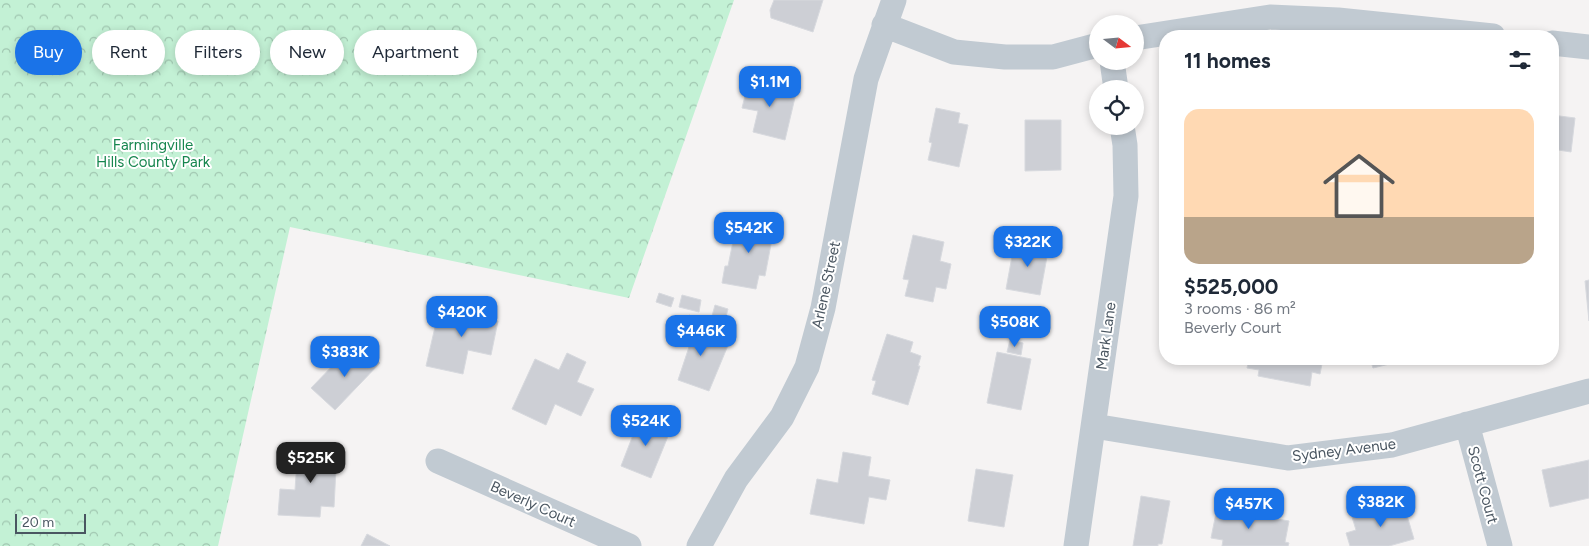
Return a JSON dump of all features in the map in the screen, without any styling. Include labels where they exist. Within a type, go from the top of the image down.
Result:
[{"type":"street","name":"Arlene Street","points":[[699,546],[736,479],[782,417],[807,367],[824,308],[866,79],[894,0]]},
{"type":"street","points":[[1186,30],[1270,17],[1338,20],[1435,30]]},
{"type":"street","points":[[884,25],[954,52],[1005,58],[1053,57],[1089,47]]},
{"type":"street","points":[[1144,37],[1159,34]]},
{"type":"street","points":[[1559,44],[1589,48]]},
{"type":"street","name":"Mark Lane","points":[[1076,546],[1126,196],[1123,135]]},
{"type":"street","name":"Sydney Avenue","points":[[1094,426],[1288,458],[1392,445],[1589,391]]},
{"type":"street","name":"Scott Court","points":[[1467,424],[1500,546]]},
{"type":"street","name":"Beverly Court","points":[[438,461],[629,546]]},
{"type":"green space","name":"Farmingville Hills County Park","points":[[0,0],[734,0],[629,298],[290,227],[218,546],[0,546]]},
{"type":"building","points":[[774,0],[823,0],[813,32],[771,18],[770,10]]},
{"type":"building","points":[[749,80],[797,89],[785,140],[753,132],[758,111],[742,108]]},
{"type":"building","points":[[936,108],[960,113],[958,123],[968,125],[959,167],[928,160],[932,143],[929,142]]},
{"type":"building","points":[[1559,116],[1575,118],[1571,152],[1559,150]]},
{"type":"building","points":[[1025,120],[1061,120],[1061,170],[1025,171]]},
{"type":"building","points":[[738,217],[771,223],[769,238],[772,239],[765,276],[759,275],[756,289],[722,283],[725,266],[728,266]]},
{"type":"building","points":[[913,235],[944,242],[940,261],[951,264],[946,289],[936,287],[933,302],[905,296],[909,280],[903,279]]},
{"type":"building","points":[[1015,240],[1049,246],[1040,295],[1006,289]]},
{"type":"building","points":[[1589,280],[1589,321],[1585,281]]},
{"type":"building","points":[[659,293],[674,298],[671,307],[656,302]]},
{"type":"building","points":[[682,295],[701,300],[699,312],[679,307]]},
{"type":"building","points":[[466,299],[489,304],[486,318],[498,321],[491,355],[468,350],[463,374],[426,366],[438,314],[462,319]]},
{"type":"building","points":[[715,305],[728,309],[722,331],[709,327]]},
{"type":"building","points":[[689,315],[697,318],[693,331],[729,343],[709,391],[678,380],[689,347],[679,343]]},
{"type":"building","points":[[1017,319],[1029,322],[1025,336],[1013,333]]},
{"type":"building","points":[[887,334],[913,342],[910,352],[921,356],[918,366],[920,366],[908,405],[872,394],[876,381],[872,380]]},
{"type":"building","points":[[1010,340],[1023,343],[1021,355],[1007,352]]},
{"type":"building","points":[[363,347],[380,363],[335,410],[311,388],[341,357],[348,363]]},
{"type":"building","points":[[997,352],[1031,359],[1021,410],[987,403]]},
{"type":"building","points":[[567,353],[586,362],[577,382],[594,389],[581,416],[555,404],[546,425],[512,409],[535,359],[559,370]]},
{"type":"building","points":[[1248,365],[1322,365],[1320,374],[1312,372],[1310,386],[1258,376],[1259,370],[1247,368]]},
{"type":"building","points":[[1372,365],[1385,365],[1373,368]]},
{"type":"building","points":[[640,417],[671,429],[651,478],[621,466]]},
{"type":"building","points":[[298,447],[337,449],[334,507],[321,506],[320,517],[278,515],[280,489],[295,490]]},
{"type":"building","points":[[843,452],[871,457],[868,476],[890,480],[886,500],[869,497],[864,524],[810,514],[817,479],[838,483]]},
{"type":"building","points":[[1589,460],[1589,498],[1550,507],[1542,470]]},
{"type":"building","points":[[976,469],[1013,475],[1004,527],[968,521]]},
{"type":"building","points":[[1141,496],[1170,501],[1162,544],[1158,544],[1158,546],[1133,546]]},
{"type":"building","points":[[1403,502],[1414,539],[1389,546],[1350,546],[1346,533],[1356,530],[1352,517]]},
{"type":"building","points":[[1217,508],[1289,521],[1285,542],[1289,543],[1288,546],[1222,546],[1223,540],[1211,538]]},
{"type":"building","points":[[367,534],[390,546],[361,546]]}]
